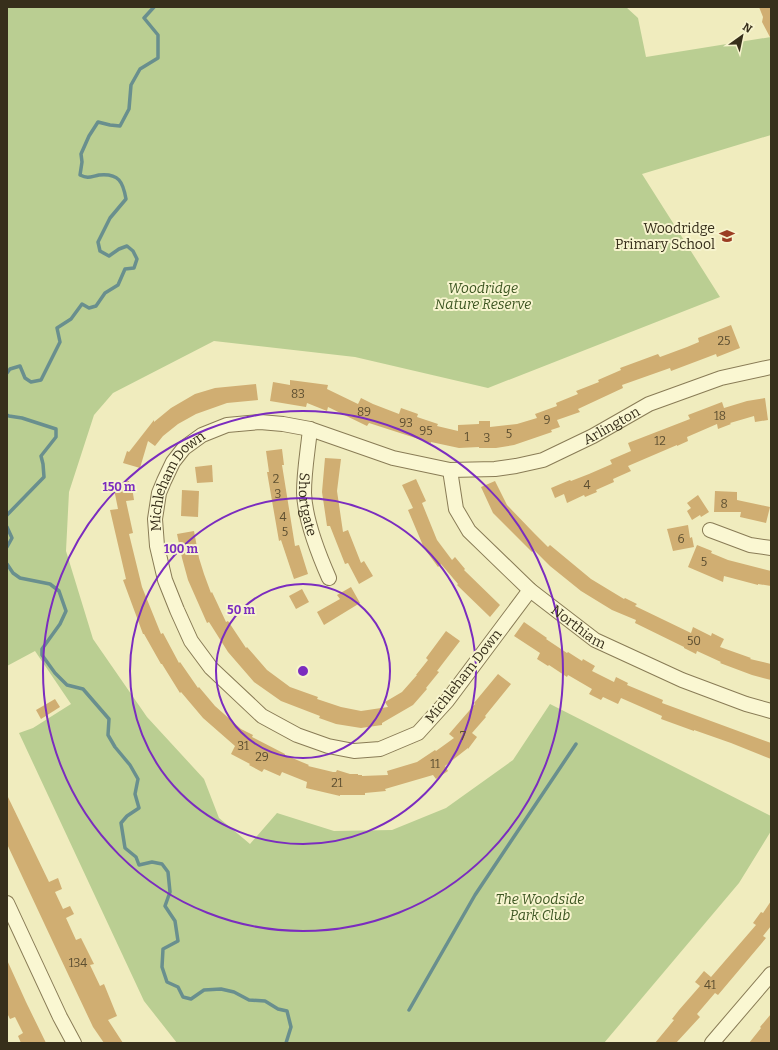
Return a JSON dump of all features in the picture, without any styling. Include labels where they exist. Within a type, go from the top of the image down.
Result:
[{"type":"street","name":"Arlington","points":[[450,470],[495,469],[543,460],[593,436],[649,404],[721,378],[771,367]]},
{"type":"street","name":"Michleham Down","points":[[450,470],[393,458],[310,429],[260,422],[227,425],[202,435],[184,448],[173,462],[164,480],[155,519],[157,546],[165,580],[191,641],[211,668],[262,716],[297,735],[328,746],[354,751],[380,749],[418,733],[447,701],[530,590]]},
{"type":"street","name":"Shortgate","points":[[310,429],[304,494],[309,523],[318,552],[329,578]]},
{"type":"street","name":"Northiam","points":[[450,470],[456,508],[469,531],[530,590],[595,640],[682,680],[746,704],[771,711]]},
{"type":"street","points":[[710,530],[750,545],[771,548]]},
{"type":"street","points":[[7,903],[60,1017],[74,1043]]},
{"type":"street","points":[[712,1043],[771,974]]},
{"type":"green space","points":[[7,7],[626,7],[638,18],[646,57],[771,37],[771,135],[642,174],[720,297],[488,388],[355,357],[214,341],[113,393],[94,415],[69,492],[66,551],[93,639],[147,717],[204,779],[219,818],[250,844],[277,813],[334,831],[392,830],[446,808],[513,760],[550,704],[771,816],[771,831],[739,883],[604,1043],[177,1043],[144,1001],[19,733],[33,728],[71,704],[35,651],[7,666]]},
{"type":"building","points":[[759,7],[771,7],[771,39],[762,22],[763,17]]},
{"type":"building","points":[[731,325],[740,348],[717,357],[716,354],[671,371],[670,368],[622,385],[623,388],[578,409],[580,412],[557,420],[560,427],[551,430],[552,432],[514,445],[496,448],[459,448],[431,443],[369,423],[367,426],[328,407],[327,411],[307,403],[306,407],[270,401],[273,382],[290,385],[290,380],[328,385],[327,389],[358,404],[361,398],[399,414],[401,408],[418,414],[417,417],[438,424],[437,426],[458,431],[458,425],[479,424],[479,421],[490,421],[490,427],[517,424],[537,418],[535,414],[557,406],[556,403],[578,394],[576,391],[599,382],[598,380],[621,370],[620,368],[658,354],[660,357],[687,347],[699,342],[698,338]]},
{"type":"building","points":[[256,384],[258,400],[227,403],[196,414],[178,424],[163,436],[155,446],[148,441],[140,468],[123,463],[127,451],[129,452],[154,420],[154,422],[171,408],[195,394],[215,388]]},
{"type":"building","points":[[765,398],[768,420],[755,422],[754,416],[730,423],[731,424],[718,429],[717,424],[687,437],[688,441],[628,466],[631,471],[613,479],[614,482],[596,490],[597,492],[585,497],[584,495],[567,503],[564,494],[555,498],[551,488],[612,464],[610,460],[631,451],[628,443],[690,419],[688,415],[722,402],[724,408],[747,401]]},
{"type":"building","points":[[282,449],[284,465],[282,465],[295,546],[299,545],[308,574],[294,579],[281,540],[279,541],[267,472],[269,472],[266,451]]},
{"type":"building","points":[[325,458],[341,459],[337,491],[343,532],[348,530],[361,563],[364,561],[373,576],[359,584],[348,563],[345,564],[330,526],[327,526],[322,492]]},
{"type":"building","points":[[212,465],[213,482],[197,483],[195,467]]},
{"type":"building","points":[[416,479],[426,501],[422,503],[437,540],[452,560],[455,557],[465,569],[464,570],[500,605],[490,617],[457,585],[458,584],[441,564],[438,567],[424,548],[408,510],[413,508],[402,485]]},
{"type":"building","points":[[129,481],[130,487],[132,487],[134,500],[126,501],[133,533],[129,534],[142,587],[161,634],[163,633],[179,663],[180,662],[198,688],[199,687],[215,706],[241,729],[253,735],[252,737],[285,755],[309,765],[308,766],[333,772],[336,772],[337,770],[362,776],[388,775],[387,771],[417,762],[454,738],[449,734],[498,674],[511,684],[472,733],[477,737],[468,749],[445,766],[448,771],[436,779],[433,775],[385,789],[386,791],[365,793],[365,795],[340,796],[306,788],[307,782],[282,772],[280,776],[264,769],[262,772],[231,754],[235,746],[203,718],[181,692],[180,693],[143,634],[123,580],[126,579],[110,510],[118,509],[113,484]]},
{"type":"building","points":[[495,481],[507,505],[533,532],[548,547],[550,545],[591,579],[624,599],[625,598],[637,604],[635,606],[691,633],[693,627],[711,636],[712,633],[724,639],[720,647],[751,658],[750,659],[771,664],[771,680],[752,675],[720,663],[721,662],[697,651],[696,654],[635,623],[636,620],[612,610],[581,591],[550,566],[534,550],[532,552],[493,513],[481,487]]},
{"type":"building","points":[[182,490],[199,491],[198,517],[181,516]]},
{"type":"building","points":[[715,491],[737,492],[737,500],[770,507],[766,523],[740,517],[741,512],[714,512]]},
{"type":"building","points":[[698,495],[709,512],[692,520],[687,511],[691,508],[687,503]]},
{"type":"building","points":[[688,525],[690,538],[692,537],[694,547],[673,551],[667,529]]},
{"type":"building","points":[[194,531],[199,558],[204,574],[211,593],[212,592],[226,622],[228,621],[246,648],[247,647],[267,670],[290,687],[318,697],[317,699],[341,707],[361,711],[388,707],[385,702],[402,692],[417,675],[428,660],[426,658],[446,631],[460,641],[437,671],[439,672],[426,688],[427,689],[413,705],[382,723],[382,725],[361,728],[336,724],[319,718],[320,716],[281,701],[254,682],[228,652],[209,622],[207,623],[188,580],[177,534]]},
{"type":"building","points":[[697,545],[728,560],[771,571],[771,586],[758,585],[724,576],[723,582],[688,567]]},
{"type":"building","points":[[351,587],[360,603],[324,625],[317,612],[340,599],[337,595]]},
{"type":"building","points":[[302,589],[309,602],[296,609],[289,596]]},
{"type":"building","points":[[524,622],[567,653],[568,652],[582,661],[583,659],[595,666],[592,671],[614,682],[616,677],[628,683],[627,685],[663,700],[662,703],[771,743],[771,759],[731,743],[661,719],[662,716],[621,698],[618,704],[603,697],[601,700],[589,694],[592,689],[568,675],[567,677],[537,659],[540,653],[514,636]]},
{"type":"building","points":[[55,699],[60,707],[41,719],[36,710]]},
{"type":"building","points":[[7,795],[49,882],[58,878],[62,889],[55,892],[63,909],[70,906],[74,914],[66,918],[76,940],[81,938],[94,964],[90,965],[100,986],[104,984],[117,1016],[108,1020],[123,1043],[104,1043],[93,1027],[7,844]]},
{"type":"building","points":[[771,901],[771,926],[763,936],[766,938],[718,995],[715,993],[697,1014],[700,1017],[676,1043],[655,1043],[674,1020],[672,1019],[679,1010],[700,986],[695,982],[704,971],[711,977],[756,925],[753,923],[761,912],[763,913]]},
{"type":"building","points":[[7,960],[46,1043],[21,1043],[18,1036],[23,1033],[15,1017],[10,1019],[7,1013]]},
{"type":"building","points":[[771,1014],[771,1043],[749,1043],[761,1028],[760,1027]]},
{"type":"waterway","points":[[7,373],[10,369],[20,366],[25,378],[31,382],[41,380],[60,342],[57,328],[71,319],[82,304],[89,308],[96,306],[105,293],[118,285],[125,269],[134,268],[137,259],[133,251],[127,246],[119,249],[109,256],[100,251],[98,242],[110,218],[126,199],[121,183],[116,177],[106,175],[91,177],[80,175],[82,162],[81,154],[89,136],[98,122],[120,126],[129,109],[131,85],[140,69],[158,58],[158,35],[144,18],[154,7]]},
{"type":"waterway","points":[[7,415],[22,418],[56,429],[56,437],[41,456],[44,477],[7,515]]},
{"type":"waterway","points":[[7,527],[12,538],[7,547]]},
{"type":"waterway","points":[[7,564],[13,573],[20,578],[50,584],[59,591],[66,611],[60,624],[42,649],[42,655],[55,673],[67,685],[83,689],[109,719],[108,735],[115,747],[130,765],[138,779],[135,794],[139,808],[127,816],[121,823],[125,848],[136,857],[139,865],[152,862],[162,864],[168,872],[170,892],[165,906],[175,921],[178,941],[163,949],[162,967],[167,982],[178,987],[183,997],[191,999],[204,990],[221,989],[234,992],[249,1000],[265,1001],[278,1009],[287,1011],[291,1027],[286,1043]]},
{"type":"waterway","points":[[409,1010],[475,895],[576,744]]},
{"type":"place","name":"Woodridge Primary School","points":[[727,236]]},
{"type":"park label","name":"Woodridge Nature Reserve","points":[[483,296]]},
{"type":"park label","name":"The Woodside Park Club","points":[[540,908]]}]
